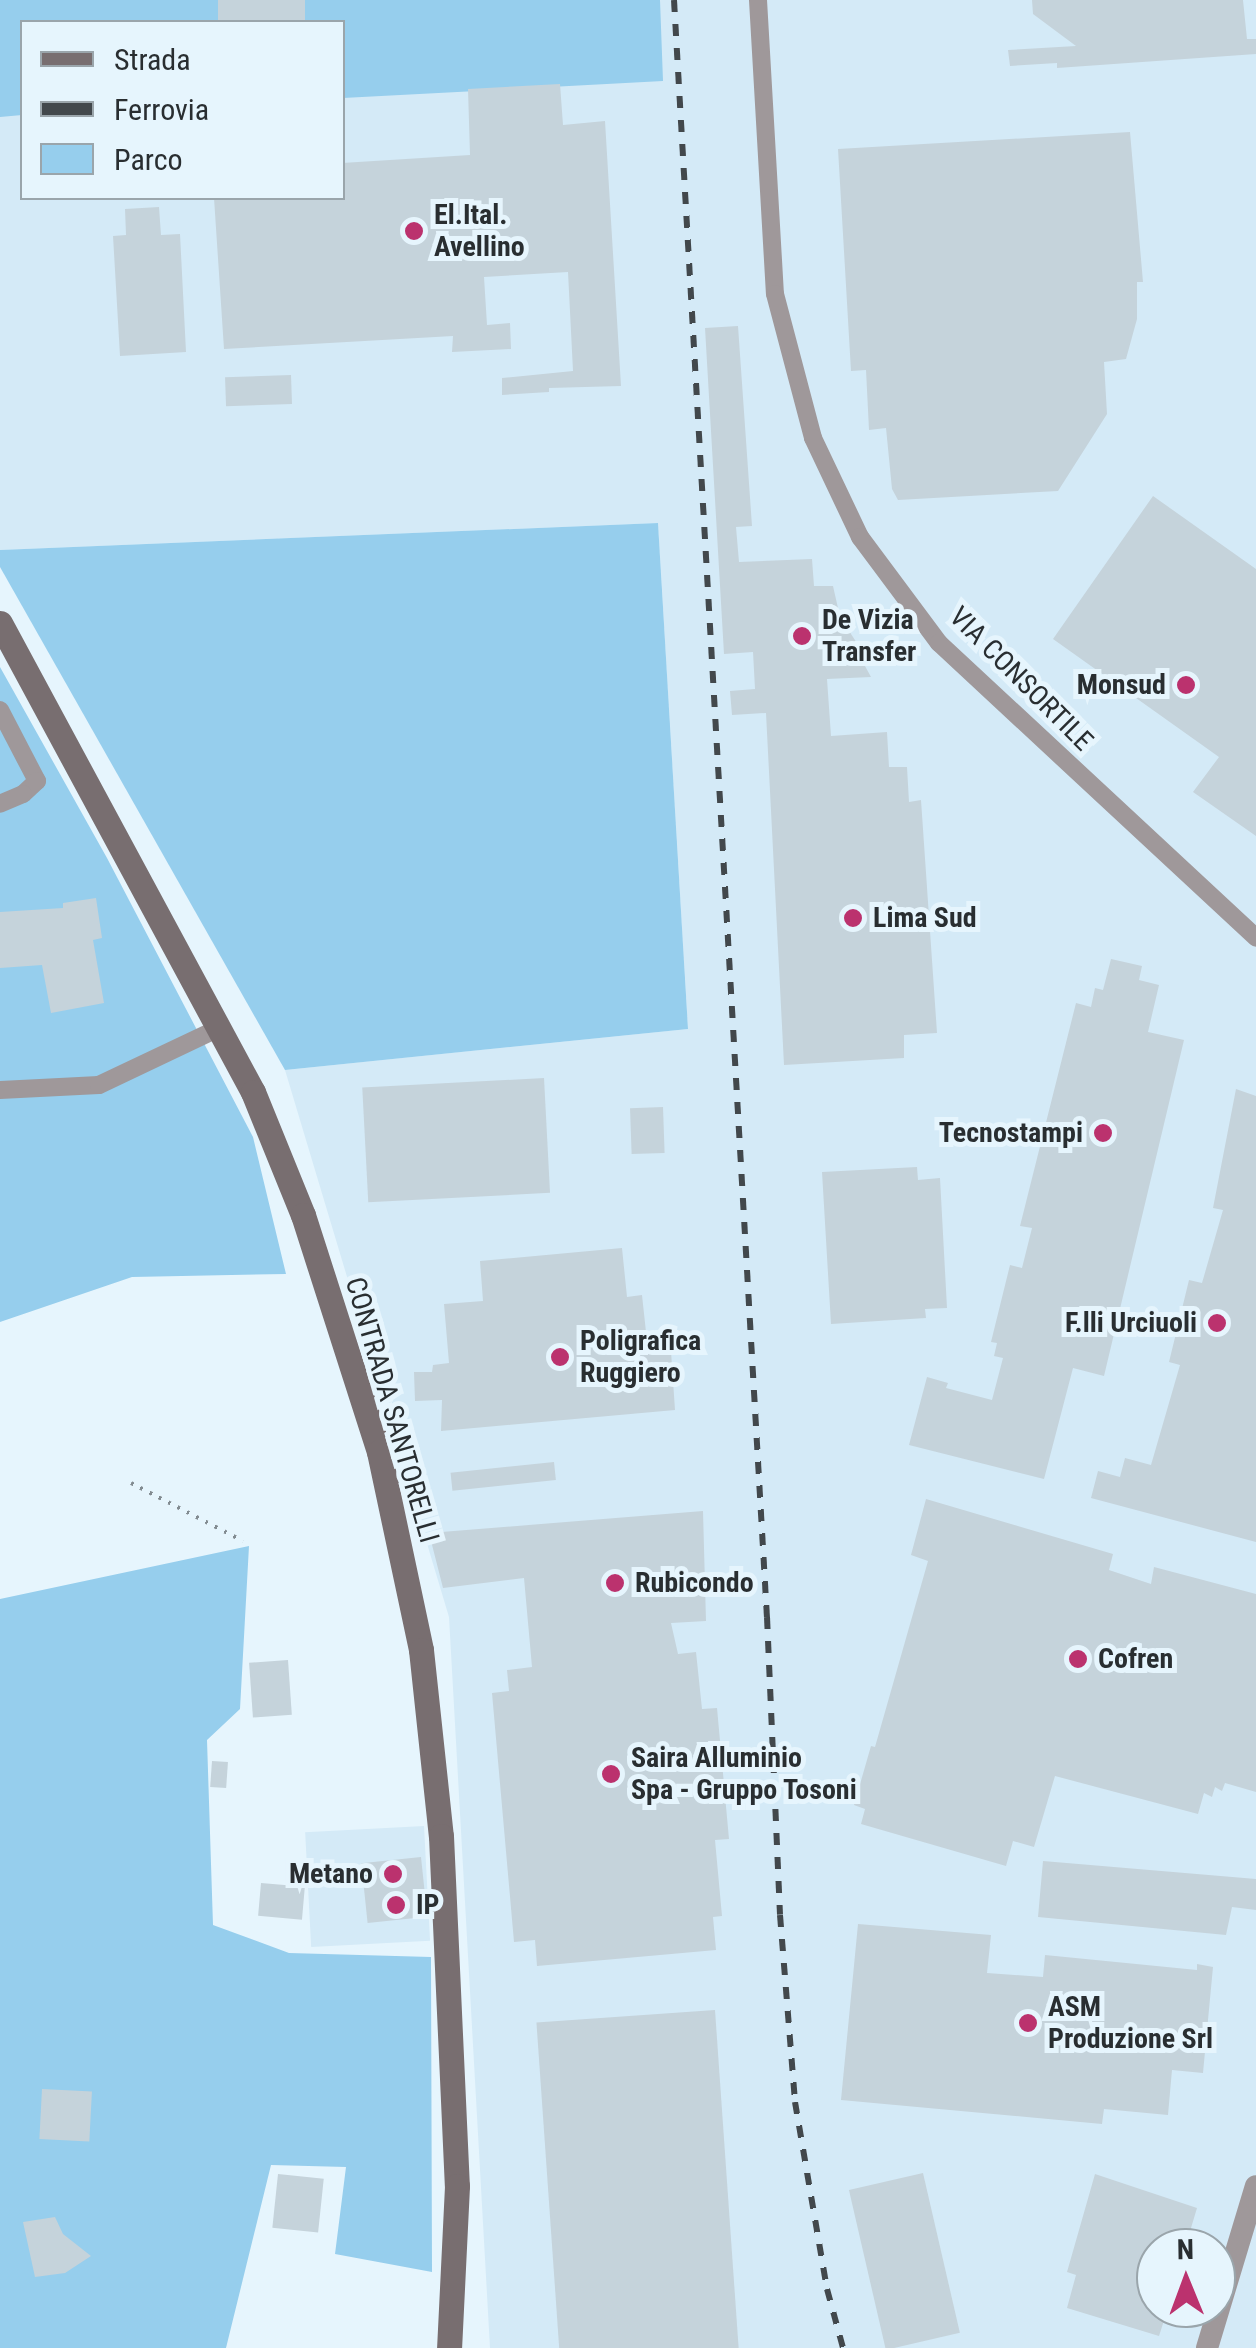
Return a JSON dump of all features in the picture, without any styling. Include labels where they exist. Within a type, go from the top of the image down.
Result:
[{"type":"main road","name":"CONTRADA SANTORELLI","points":[[0,623],[222,1027],[271,1136],[318,1259],[379,1452],[422,1650],[449,1935],[458,2186],[450,2348]]},
{"type":"street","name":"VIA CONSORTILE","points":[[758,0],[774,294],[812,438],[860,537],[939,642],[1256,938]]},
{"type":"street","points":[[0,710],[36,781],[23,794],[0,804]]},
{"type":"street","points":[[0,1090],[99,1085],[222,1027]]},
{"type":"street","points":[[1206,2348],[1256,2186]]},
{"type":"path","points":[[131,1482],[242,1541]]},
{"type":"shaded area","points":[[0,0],[1256,0],[1256,2348],[490,2348],[449,1617],[285,1070],[688,1029],[658,523],[0,550]]},
{"type":"shaded area","points":[[424,1826],[430,1941],[311,1947],[305,1832]]},
{"type":"green space","points":[[0,0],[660,0],[663,81],[345,98],[345,20],[20,20],[20,115],[0,117]]},
{"type":"green space","points":[[658,523],[688,1029],[285,1070],[0,567],[0,550]]},
{"type":"green space","points":[[0,667],[107,858],[253,1137],[286,1274],[132,1277],[0,1322]]},
{"type":"green space","points":[[249,1546],[240,1709],[207,1740],[213,1925],[289,1953],[431,1957],[432,2272],[335,2254],[346,2167],[271,2165],[226,2348],[0,2348],[0,1599]]},
{"type":"building","points":[[218,0],[305,0],[305,20],[218,20]]},
{"type":"building","points":[[1032,0],[1243,0],[1247,39],[1256,39],[1256,54],[1057,68],[1057,63],[1010,66],[1008,50],[1076,46],[1033,14]]},
{"type":"building","name":"El.Ital. Avellino","points":[[560,84],[563,125],[605,121],[621,386],[549,388],[549,392],[502,395],[502,378],[573,371],[568,272],[484,277],[487,325],[510,323],[511,349],[452,352],[453,336],[224,349],[214,200],[345,200],[345,163],[470,155],[468,89]]},
{"type":"building","points":[[1130,132],[1143,282],[1137,282],[1137,319],[1126,359],[1104,362],[1107,414],[1058,491],[898,500],[892,489],[886,428],[869,430],[866,370],[851,371],[838,149]]},
{"type":"building","points":[[159,207],[161,235],[180,234],[186,352],[120,356],[113,236],[126,235],[125,209]]},
{"type":"building","name":"Lima Sud","points":[[738,326],[752,526],[736,527],[739,562],[812,559],[814,586],[833,586],[840,617],[864,654],[859,655],[871,677],[827,679],[831,736],[887,732],[889,767],[907,767],[909,802],[921,800],[937,1033],[904,1035],[904,1058],[784,1065],[766,713],[732,715],[730,691],[755,689],[753,652],[724,654],[705,328]]},
{"type":"building","points":[[291,375],[292,404],[226,406],[225,377]]},
{"type":"building","name":"Monsud","points":[[1153,496],[1256,569],[1256,836],[1193,792],[1219,757],[1053,639]]},
{"type":"building","points":[[96,898],[102,938],[93,940],[104,1003],[51,1013],[42,965],[0,968],[0,912],[63,908],[63,903]]},
{"type":"building","name":"Tecnostampi","points":[[1111,959],[1142,966],[1139,980],[1159,985],[1148,1032],[1184,1040],[1104,1376],[1073,1368],[1044,1479],[909,1445],[927,1377],[948,1383],[946,1388],[992,1400],[1003,1358],[994,1356],[997,1343],[991,1342],[1010,1265],[1022,1268],[1032,1228],[1020,1226],[1076,1003],[1091,1007],[1095,988],[1103,990]]},
{"type":"building","points":[[544,1078],[550,1193],[368,1202],[362,1088]]},
{"type":"building","name":"F.lli Urciuoli","points":[[1236,1089],[1256,1096],[1256,1542],[1091,1498],[1098,1471],[1120,1477],[1125,1458],[1151,1465],[1180,1365],[1169,1362],[1189,1280],[1202,1283],[1223,1210],[1213,1208]]},
{"type":"building","points":[[663,1107],[665,1153],[632,1154],[630,1108]]},
{"type":"building","points":[[917,1167],[918,1180],[940,1178],[947,1308],[925,1309],[926,1318],[831,1324],[822,1172]]},
{"type":"building","name":"Poligrafica Ruggiero","points":[[622,1248],[627,1297],[642,1295],[646,1332],[680,1330],[681,1349],[671,1351],[675,1410],[441,1431],[442,1400],[415,1401],[414,1372],[432,1372],[433,1365],[449,1363],[444,1304],[483,1301],[480,1261]]},
{"type":"building","points":[[554,1462],[556,1480],[452,1491],[451,1473]]},
{"type":"building","name":"Cofren","points":[[926,1499],[1113,1554],[1109,1570],[1151,1584],[1154,1567],[1256,1594],[1256,1792],[1225,1783],[1222,1791],[1215,1787],[1212,1797],[1204,1793],[1198,1814],[1055,1776],[1034,1847],[1013,1841],[1006,1866],[861,1824],[865,1809],[854,1805],[871,1746],[875,1747],[928,1561],[911,1555]]},
{"type":"building","name":"Saira Alluminio Spa - Gruppo Tosoni","points":[[703,1511],[706,1621],[671,1623],[678,1654],[696,1652],[702,1709],[717,1708],[729,1839],[715,1840],[722,1916],[713,1917],[716,1950],[537,1966],[535,1940],[514,1942],[492,1693],[509,1691],[507,1670],[532,1667],[524,1578],[443,1588],[429,1533]]},
{"type":"building","points":[[288,1660],[292,1715],[253,1718],[249,1663]]},
{"type":"building","points":[[212,1761],[228,1762],[226,1788],[210,1787]]},
{"type":"building","points":[[421,1857],[427,1917],[368,1923],[361,1863]]},
{"type":"building","points":[[1043,1861],[1256,1879],[1256,1910],[1232,1907],[1226,1935],[1038,1917]]},
{"type":"building","points":[[261,1883],[305,1887],[302,1920],[258,1916]]},
{"type":"building","name":"ASM Produzione Srl","points":[[858,1924],[991,1935],[987,1973],[1043,1977],[1045,1955],[1197,1970],[1197,1964],[1213,1967],[1203,2073],[1172,2070],[1168,2115],[1104,2109],[1102,2124],[841,2100]]},
{"type":"building","points":[[715,2010],[739,2348],[559,2348],[536,2022]]},
{"type":"building","points":[[42,2089],[92,2092],[89,2142],[39,2139]]},
{"type":"building","points":[[923,2173],[960,2333],[885,2348],[849,2190]]},
{"type":"building","points":[[278,2174],[324,2179],[318,2233],[272,2228]]},
{"type":"building","points":[[1095,2174],[1197,2208],[1191,2228],[1136,2228],[1136,2328],[1162,2328],[1159,2336],[1067,2308],[1076,2275],[1067,2272]]},
{"type":"building","points":[[55,2217],[63,2234],[91,2256],[65,2273],[35,2277],[23,2222]]},
{"type":"railway","points":[[674,0],[767,1617],[780,1915],[795,2102],[827,2289],[843,2348]]},
{"type":"place","name":"El.Ital. Avellino","points":[[414,231]]},
{"type":"place","name":"De Vizia Transfer","points":[[802,636]]},
{"type":"place","name":"Monsud","points":[[1186,685]]},
{"type":"place","name":"Lima Sud","points":[[853,918]]},
{"type":"place","name":"Tecnostampi","points":[[1103,1133]]},
{"type":"place","name":"F.lli Urciuoli","points":[[1217,1323]]},
{"type":"place","name":"Poligrafica Ruggiero","points":[[560,1357]]},
{"type":"place","name":"Rubicondo","points":[[615,1583]]},
{"type":"place","name":"Cofren","points":[[1078,1659]]},
{"type":"place","name":"Saira Alluminio Spa - Gruppo Tosoni","points":[[611,1774]]},
{"type":"place","name":"Metano","points":[[393,1874]]},
{"type":"place","name":"IP","points":[[396,1905]]},
{"type":"place","name":"ASM Produzione Srl","points":[[1028,2023]]}]
